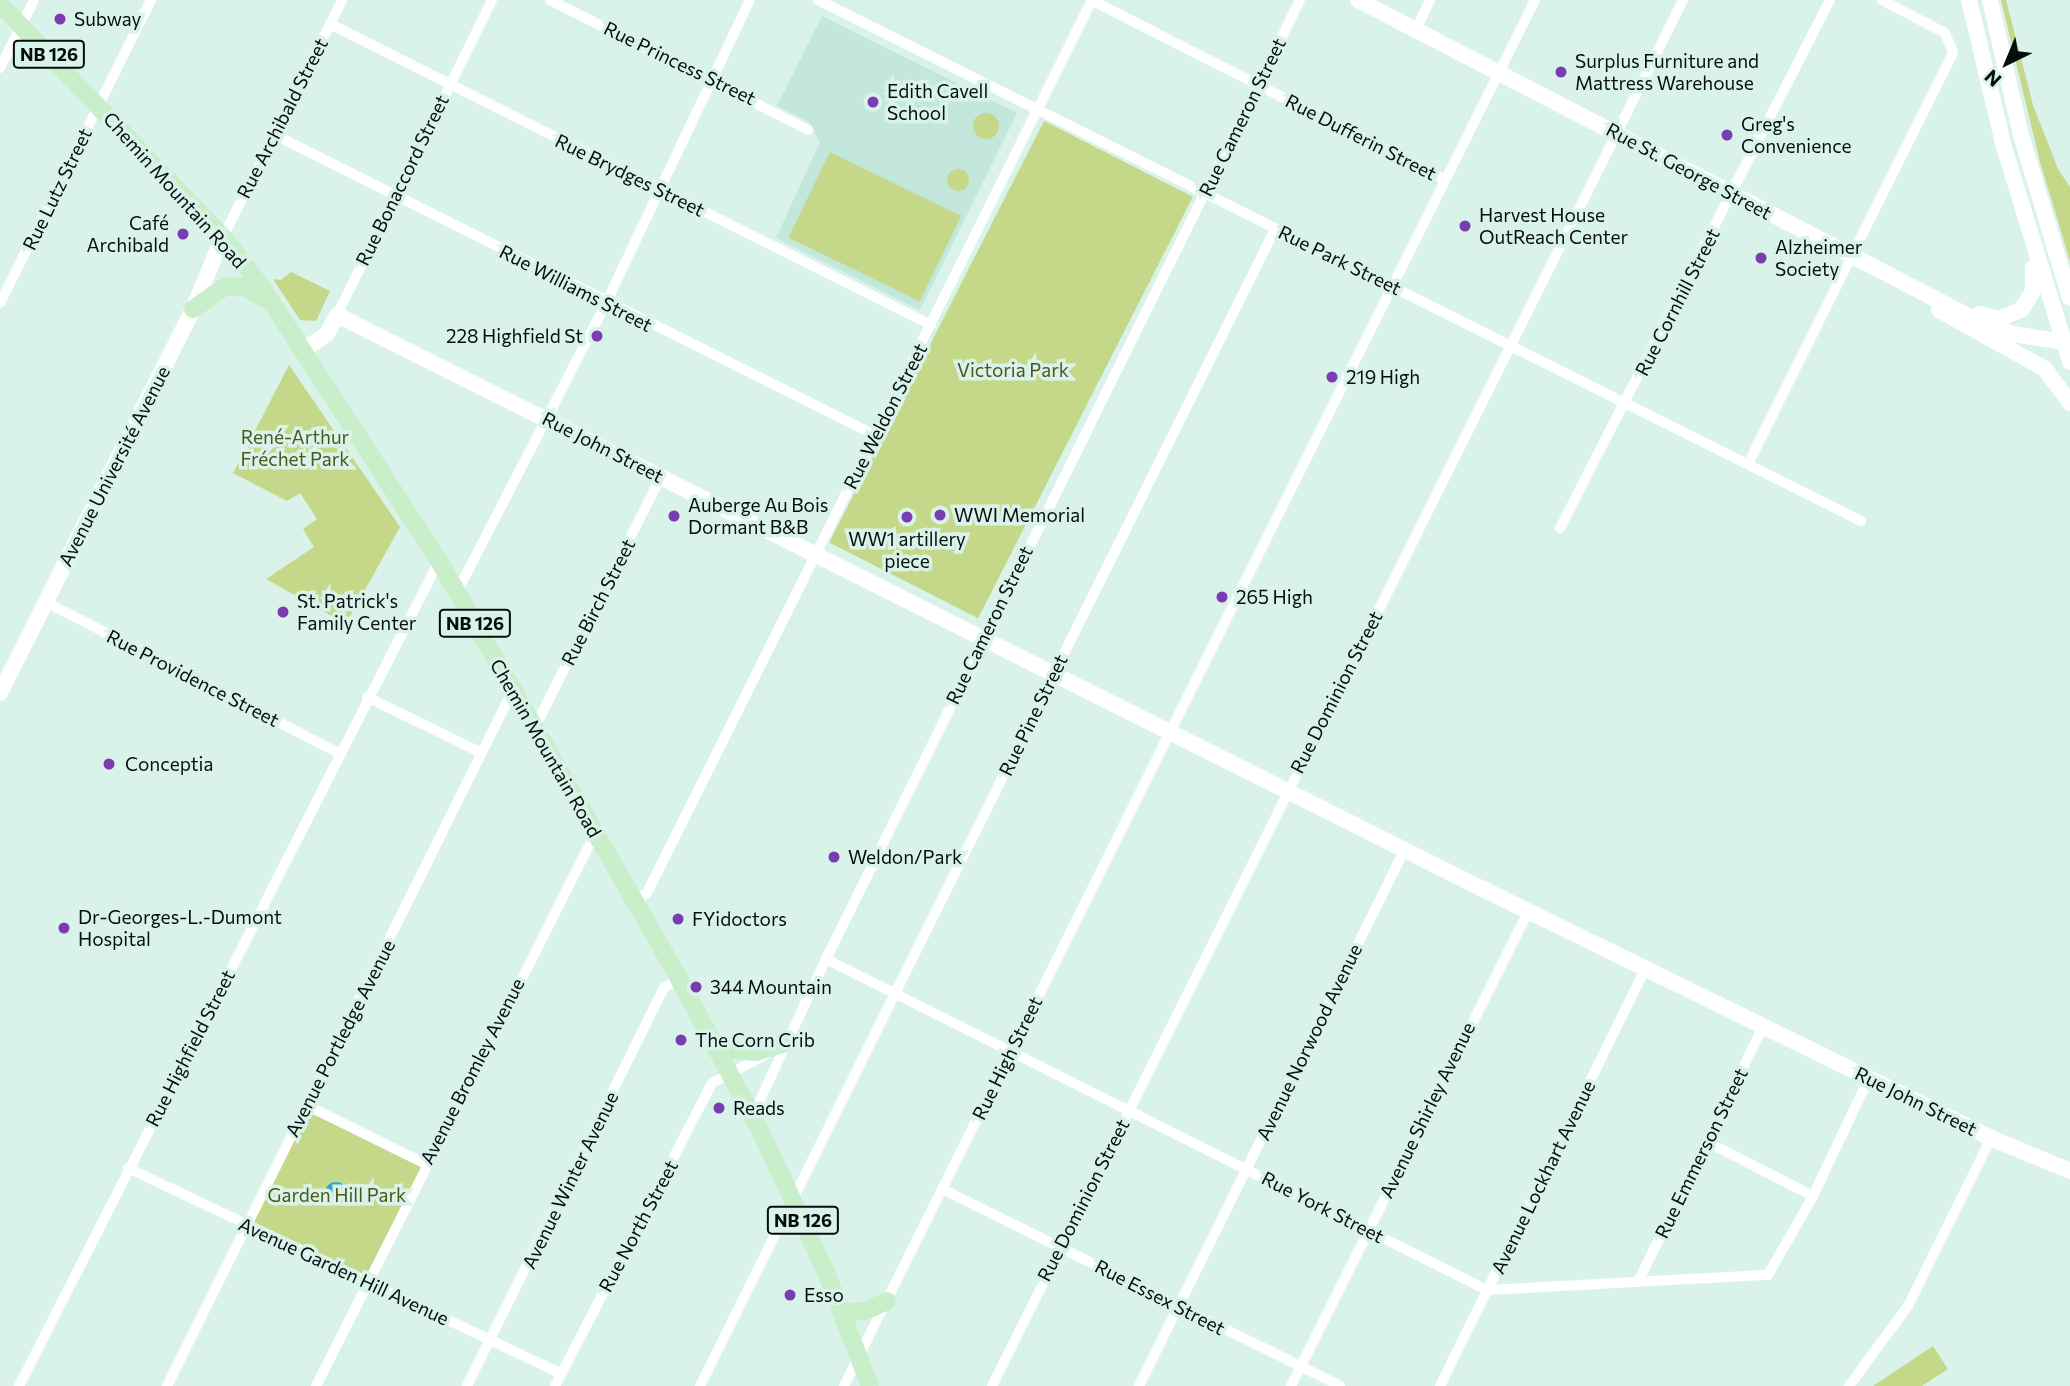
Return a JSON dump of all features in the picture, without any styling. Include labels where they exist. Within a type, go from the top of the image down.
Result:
[{"type":"main road","name":"Chemin Mountain Road","points":[[0,4],[223,237],[272,303],[439,561],[679,979],[760,1130],[795,1202],[870,1386]]},
{"type":"main road","points":[[193,309],[226,286],[244,288],[272,303]]},
{"type":"main road","points":[[711,1040],[734,1051],[756,1052],[788,1042]]},
{"type":"main road","points":[[842,1312],[865,1311],[887,1301]]},
{"type":"street","points":[[0,68],[34,0]]},
{"type":"street","name":"Rue Lutz Street","points":[[0,303],[150,0]]},
{"type":"street","name":"Rue Archibald Street","points":[[223,237],[277,136],[342,0]]},
{"type":"street","name":"Rue Bonaccord Street","points":[[302,351],[327,334],[492,0]]},
{"type":"street","name":"Rue Princess Street","points":[[550,0],[713,79],[808,130]]},
{"type":"street","points":[[457,592],[544,416],[606,303],[750,0]]},
{"type":"street","name":"Rue Park Street","points":[[818,0],[1861,521]]},
{"type":"street","name":"Rue Weldon Street","points":[[635,903],[648,893],[1092,0]]},
{"type":"street","name":"Rue Dufferin Street","points":[[1092,0],[1444,179]]},
{"type":"street","name":"Rue Cameron Street","points":[[760,1130],[760,1100],[826,959],[982,635],[1300,0]]},
{"type":"street","name":"Rue St. George Street","points":[[1358,0],[1910,287],[2003,331],[2067,343]]},
{"type":"street","points":[[1416,29],[1430,0]]},
{"type":"street","name":"Rue High Street","points":[[844,1386],[1390,284],[1501,73],[1535,0]]},
{"type":"street","name":"Rue Dominion Street","points":[[992,1386],[1059,1245],[1683,0]]},
{"type":"street","name":"Rue Cornhill Street","points":[[1560,528],[1830,0]]},
{"type":"street","points":[[1748,464],[1953,52],[1945,33],[1882,0]]},
{"type":"street","points":[[1969,0],[2024,218],[2067,343],[2070,362]]},
{"type":"street","points":[[1990,0],[2056,256],[2070,298]]},
{"type":"street","name":"Rue Brydges Street","points":[[330,24],[931,324]]},
{"type":"street","name":"Rue Williams Street","points":[[277,136],[393,198],[877,436]]},
{"type":"street","points":[[1910,287],[1991,318],[2019,312],[2029,301],[2035,285],[2024,218]]},
{"type":"street","name":"Rue Pine Street","points":[[700,1386],[795,1202],[1053,673],[1275,229]]},
{"type":"street","name":"Avenue Université Avenue","points":[[0,693],[193,309],[223,237]]},
{"type":"street","points":[[2056,256],[2070,274]]},
{"type":"street","points":[[1910,287],[1963,326],[2045,369],[2070,403]]},
{"type":"street","name":"Rue John Street","points":[[337,315],[1991,1139],[2067,1171]]},
{"type":"street","name":"Rue Birch Street","points":[[535,727],[661,476]]},
{"type":"street","name":"Rue Highfield Street","points":[[19,1386],[439,561]]},
{"type":"street","name":"Rue Providence Street","points":[[46,602],[341,754]]},
{"type":"street","name":"Avenue Portledge Avenue","points":[[167,1386],[513,690]]},
{"type":"street","points":[[368,697],[480,752]]},
{"type":"street","name":"Avenue Bromley Avenue","points":[[316,1386],[595,834]]},
{"type":"street","name":"Avenue Norwood Avenue","points":[[1139,1386],[1405,849]]},
{"type":"street","name":"Avenue Shirley Avenue","points":[[1291,1386],[1529,910]]},
{"type":"street","name":"Rue York Street","points":[[826,959],[1488,1290],[1768,1275],[1813,1196]]},
{"type":"street","name":"Avenue Lockhart Avenue","points":[[1440,1386],[1646,967]]},
{"type":"street","name":"Avenue Winter Avenue","points":[[467,1386],[664,988],[679,979]]},
{"type":"street","name":"Rue Emmerson Street","points":[[1638,1282],[1764,1025]]},
{"type":"street","points":[[730,1076],[788,1042]]},
{"type":"street","name":"Rue North Street","points":[[555,1386],[712,1083],[730,1076]]},
{"type":"street","points":[[1707,1142],[1813,1196],[1870,1078]]},
{"type":"street","points":[[306,1104],[426,1164]]},
{"type":"street","points":[[1849,1386],[1908,1306],[1991,1139]]},
{"type":"street","name":"Avenue Garden Hill Avenue","points":[[128,1168],[561,1374]]},
{"type":"street","name":"Rue Essex Street","points":[[942,1189],[1340,1386]]},
{"type":"shaded area","points":[[822,16],[1017,113],[920,310],[776,238],[820,142],[809,122],[777,106]]},
{"type":"green space","points":[[2001,0],[2006,0],[2033,105],[2058,169],[2070,187],[2070,261],[2040,162]]},
{"type":"green space","points":[[986,113],[995,117],[999,126],[995,135],[986,139],[977,135],[973,126],[977,117]]},
{"type":"green space","name":"Victoria Park","points":[[1044,121],[1193,197],[978,618],[829,542]]},
{"type":"green space","points":[[830,152],[961,216],[920,301],[788,237]]},
{"type":"green space","points":[[958,169],[966,172],[969,180],[966,188],[958,191],[950,188],[947,180],[950,172]]},
{"type":"green space","points":[[291,272],[330,291],[316,321],[300,320],[273,279],[281,280]]},
{"type":"green space","name":"René-Arthur Fréchet Park","points":[[289,365],[400,527],[346,624],[266,579],[314,547],[303,529],[317,519],[300,493],[287,501],[233,473]]},
{"type":"green space","name":"Garden Hill Park","points":[[306,1105],[426,1164],[368,1284],[247,1225]]},
{"type":"green space","points":[[1933,1346],[1948,1369],[1922,1386],[1873,1386]]},
{"type":"water","points":[[336,1182],[346,1189],[347,1193],[340,1203],[336,1204],[326,1197],[325,1193],[332,1183]]},
{"type":"place","name":"Subway","points":[[60,19]]},
{"type":"place","name":"Surplus Furniture and Mattress Warehouse","points":[[1561,72]]},
{"type":"place","name":"Edith Cavell School","points":[[873,102]]},
{"type":"place","name":"Greg's Convenience","points":[[1727,135]]},
{"type":"place","name":"Harvest House OutReach Center","points":[[1465,226]]},
{"type":"place","name":"Café Archibald","points":[[183,234]]},
{"type":"place","name":"Alzheimer Society","points":[[1761,258]]},
{"type":"place","name":"228 Highfield St","points":[[597,336]]},
{"type":"place","name":"219 High","points":[[1332,377]]},
{"type":"place","name":"WWI Memorial","points":[[940,515]]},
{"type":"place","name":"Auberge Au Bois Dormant B&B","points":[[674,516]]},
{"type":"place","name":"WW1 artillery piece","points":[[907,517]]},
{"type":"place","name":"265 High","points":[[1222,597]]},
{"type":"place","name":"St. Patrick's Family Center","points":[[283,612]]},
{"type":"place","name":"Conceptia","points":[[109,764]]},
{"type":"place","name":"Weldon/Park","points":[[834,857]]},
{"type":"place","name":"FYidoctors","points":[[678,919]]},
{"type":"place","name":"Dr-Georges-L.-Dumont Hospital","points":[[64,928]]},
{"type":"place","name":"344 Mountain","points":[[696,987]]},
{"type":"place","name":"The Corn Crib","points":[[681,1040]]},
{"type":"place","name":"Reads","points":[[719,1108]]},
{"type":"place","name":"Esso","points":[[790,1295]]}]
